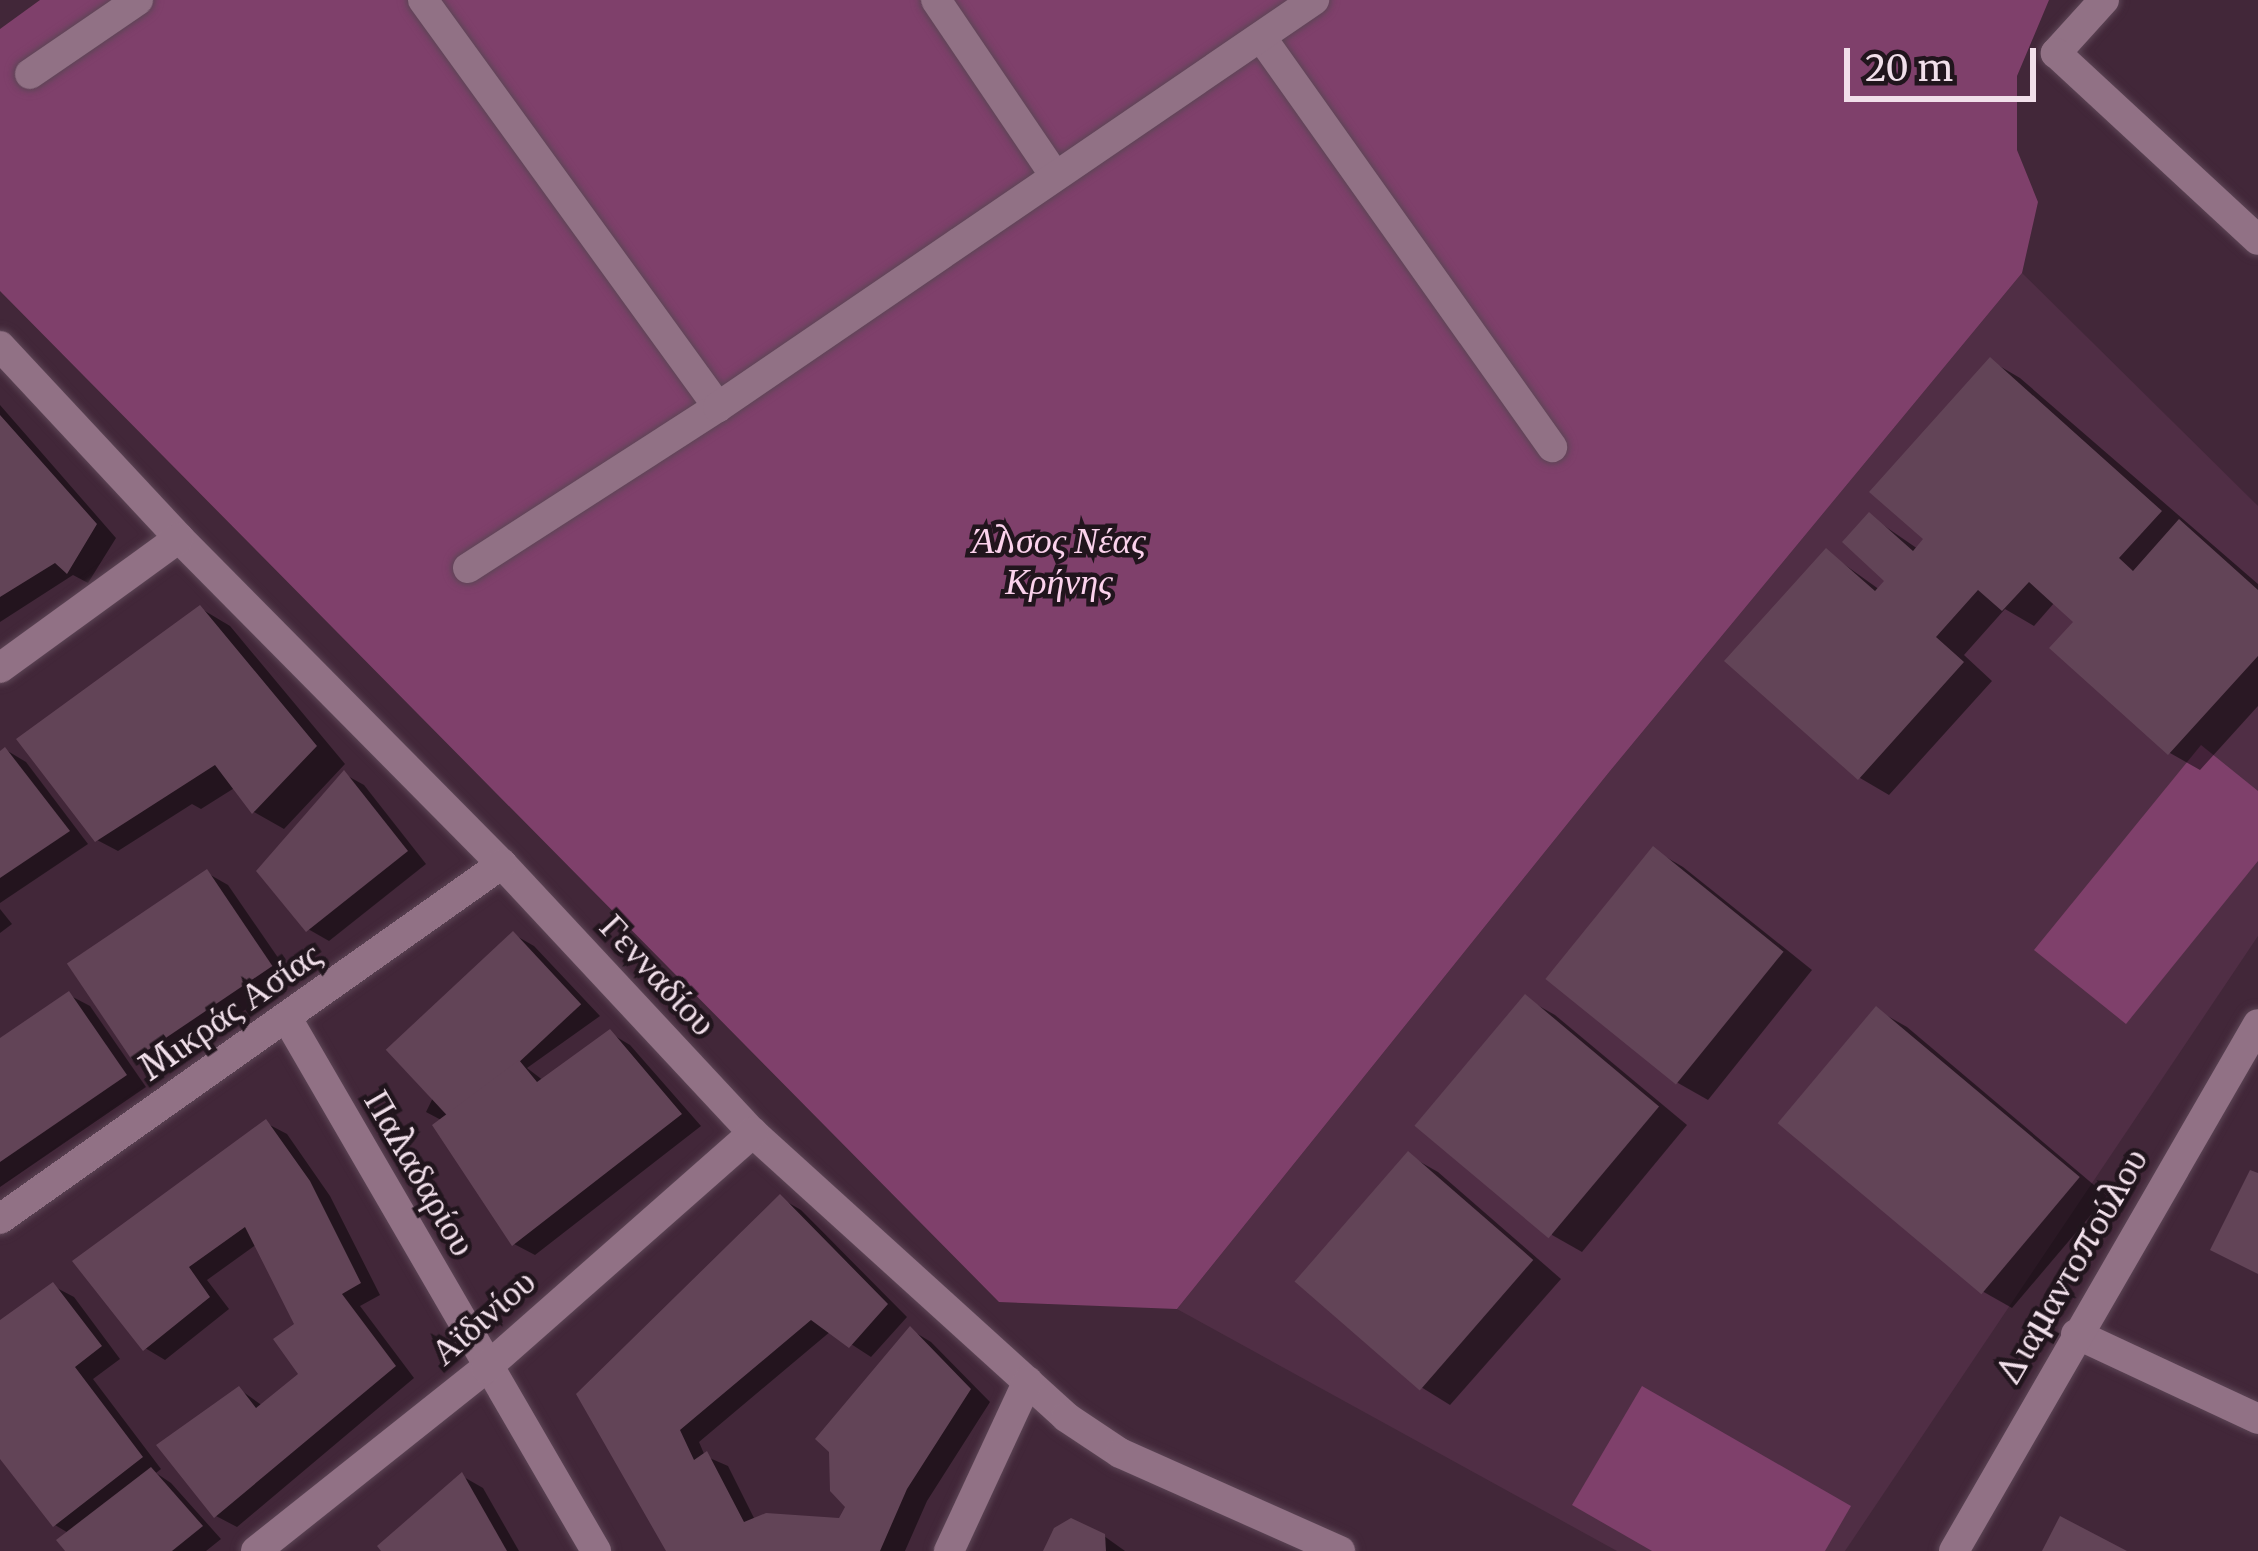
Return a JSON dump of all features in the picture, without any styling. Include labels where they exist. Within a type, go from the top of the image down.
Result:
[{"type":"street","points":[[30,74],[138,0]]},
{"type":"street","points":[[423,0],[718,407]]},
{"type":"street","points":[[936,0],[1055,176]]},
{"type":"street","points":[[468,568],[718,407],[1315,0]]},
{"type":"street","points":[[2104,0],[2056,52],[2258,241]]},
{"type":"street","points":[[1261,37],[1552,447]]},
{"type":"street","name":"Γενναδίου","points":[[0,346],[179,538],[502,864],[752,1133],[1066,1418],[1120,1453],[1340,1551]]},
{"type":"street","points":[[0,668],[179,538]]},
{"type":"street","name":"Μικράς Ασίας","points":[[0,1219],[288,1020],[502,864]]},
{"type":"street","name":"Παλαδαρίου","points":[[288,1020],[596,1551]]},
{"type":"street","name":"Διαμαντοπούλου","points":[[1954,1551],[2258,1024]]},
{"type":"street","name":"Αϊδινίου","points":[[256,1551],[486,1368],[752,1133]]},
{"type":"street","points":[[2076,1334],[2258,1419]]},
{"type":"street","points":[[949,1551],[1028,1382]]},
{"type":"shaded area","points":[[2022,273],[2258,506],[2258,936],[1845,1551],[1617,1551],[1177,1309],[1610,771]]},
{"type":"green space","name":"Άλσος Νέας Κρήνης","points":[[40,0],[2049,0],[2017,76],[2017,150],[2038,202],[2022,273],[1610,771],[1177,1309],[999,1302],[0,291],[0,29]]},
{"type":"green space","points":[[2201,745],[2258,791],[2258,861],[2126,1024],[2034,950]]},
{"type":"green space","points":[[1642,1386],[1851,1506],[1825,1551],[1652,1551],[1572,1505]]},
{"type":"building","points":[[1990,357],[2162,511],[2119,558],[2133,571],[2179,519],[2258,590],[2258,656],[2168,755],[2049,648],[2073,622],[2029,582],[2002,611],[1978,590],[1936,637],[1964,662],[1858,780],[1724,661],[1826,548],[1875,591],[1884,581],[1842,542],[1869,512],[1913,551],[1923,539],[1869,492]]},
{"type":"building","points":[[0,415],[97,524],[67,574],[55,563],[0,597]]},
{"type":"building","points":[[200,605],[317,746],[252,814],[215,765],[95,842],[16,739]]},
{"type":"building","points":[[5,747],[70,831],[0,878],[0,751]]},
{"type":"building","points":[[344,770],[408,851],[306,932],[256,871]]},
{"type":"building","points":[[1653,846],[1784,952],[1676,1085],[1545,979]]},
{"type":"building","points":[[207,869],[272,966],[132,1061],[67,964]]},
{"type":"building","points":[[513,931],[581,1004],[454,1123],[386,1050]]},
{"type":"building","points":[[69,991],[127,1075],[0,1162],[0,1038]]},
{"type":"building","points":[[1525,994],[1659,1106],[1548,1238],[1414,1126]]},
{"type":"building","points":[[1876,1006],[2080,1177],[1981,1294],[1778,1123]]},
{"type":"building","points":[[610,1029],[682,1114],[512,1246],[432,1125],[519,1060],[537,1082]]},
{"type":"building","points":[[266,1119],[310,1181],[361,1283],[342,1294],[396,1366],[214,1518],[156,1445],[239,1386],[256,1408],[298,1374],[273,1339],[294,1324],[245,1227],[189,1267],[210,1297],[143,1351],[72,1261]]},
{"type":"building","points":[[1408,1151],[1533,1260],[1420,1390],[1295,1282]]},
{"type":"building","points":[[2250,1170],[2258,1173],[2258,1274],[2210,1250]]},
{"type":"building","points":[[780,1194],[888,1304],[849,1348],[811,1320],[680,1430],[694,1460],[707,1451],[744,1522],[766,1513],[839,1518],[845,1507],[830,1491],[829,1452],[815,1439],[910,1326],[971,1389],[907,1489],[880,1551],[666,1551],[576,1394]]},
{"type":"building","points":[[53,1282],[102,1346],[75,1367],[143,1457],[53,1527],[0,1459],[0,1320]]},
{"type":"building","points":[[151,1467],[203,1526],[172,1551],[65,1551],[56,1540]]},
{"type":"building","points":[[462,1472],[507,1551],[381,1551],[377,1546]]},
{"type":"building","points":[[2060,1516],[2127,1551],[2042,1551]]},
{"type":"building","points":[[1071,1518],[1105,1534],[1106,1551],[1043,1551],[1054,1528]]}]
